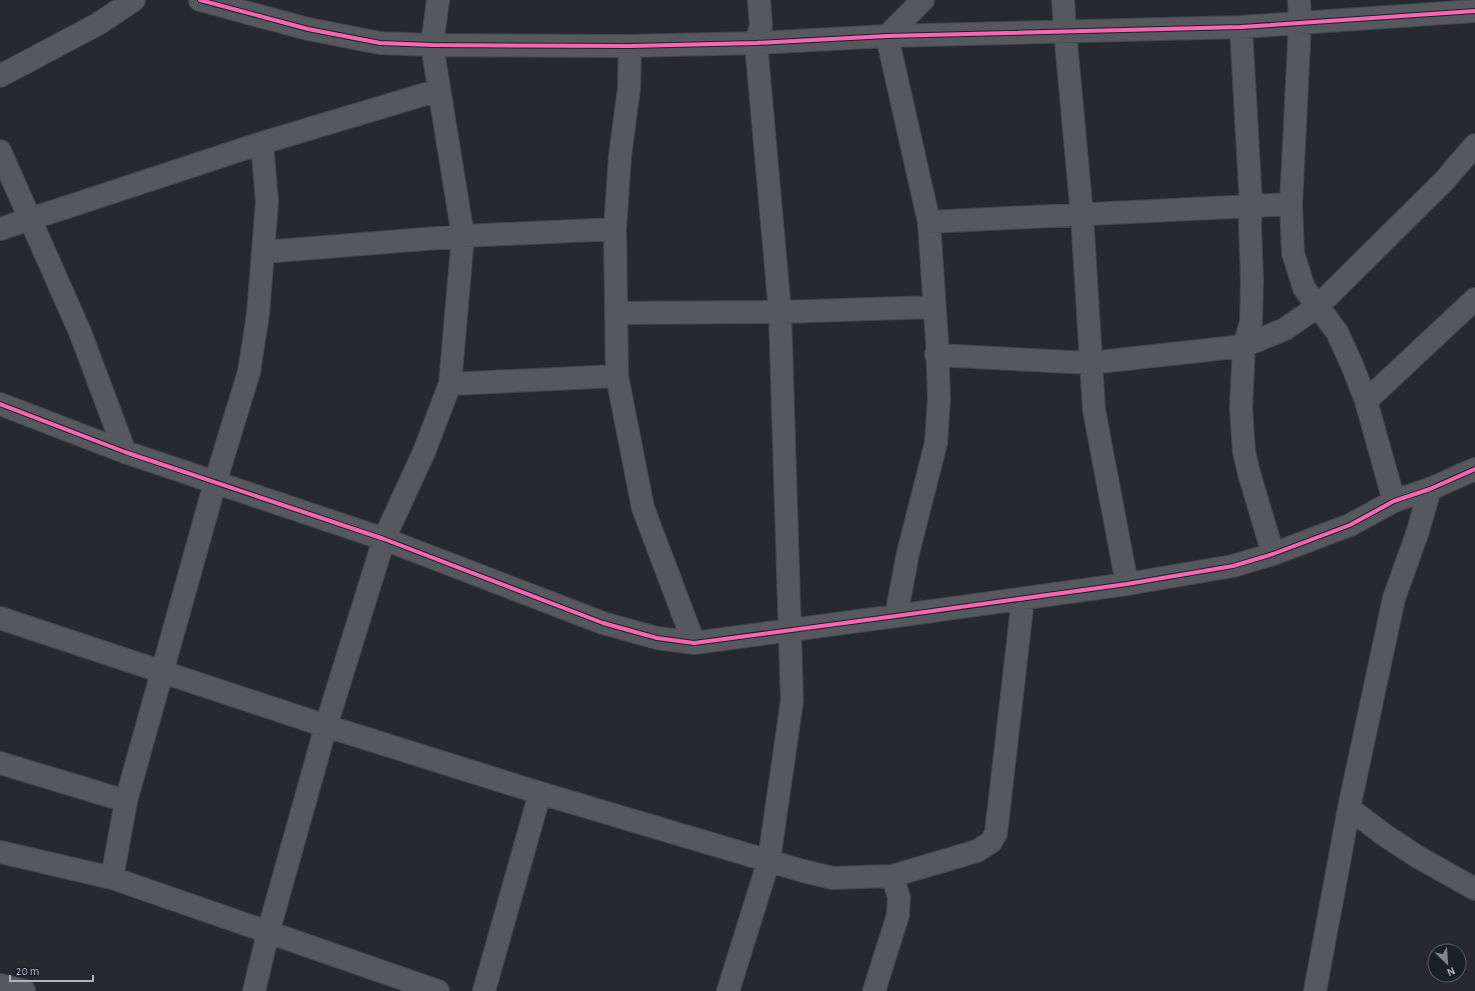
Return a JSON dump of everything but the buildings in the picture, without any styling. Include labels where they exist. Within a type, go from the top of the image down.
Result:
[{"type":"street","points":[[0,76],[98,24],[134,0]]},
{"type":"street","points":[[200,0],[236,5],[308,29],[380,43],[432,45],[630,46],[756,43],[887,36],[1241,27],[1475,11]]},
{"type":"street","points":[[254,991],[268,933],[326,726],[384,539],[424,452],[450,384],[464,236],[432,45],[438,0]]},
{"type":"street","points":[[728,991],[769,860],[792,701],[788,631],[780,312],[756,43],[761,26],[759,0]]},
{"type":"street","points":[[887,36],[923,0]]},
{"type":"street","points":[[1063,0],[1082,215],[1094,410],[1127,584]]},
{"type":"street","points":[[1299,0],[1300,23],[1292,204],[1293,254],[1304,288],[1337,332],[1352,365],[1366,401],[1394,501]]},
{"type":"street","points":[[1241,27],[1251,205],[1250,225],[1252,281],[1251,322],[1244,346],[1241,407],[1244,452],[1273,554]]},
{"type":"street","points":[[887,36],[929,222],[939,398],[936,443],[908,553],[896,616]]},
{"type":"street","points":[[630,46],[629,88],[620,156],[615,229],[617,376],[643,508],[694,643]]},
{"type":"street","points":[[0,229],[262,143],[439,90]]},
{"type":"street","points":[[112,878],[126,801],[215,483],[249,372],[258,314],[267,202],[262,143]]},
{"type":"street","points":[[936,355],[1090,363],[1244,346],[1285,329],[1318,307],[1444,181],[1475,145]]},
{"type":"street","points":[[0,151],[80,332],[125,452]]},
{"type":"street","points":[[929,222],[1292,204]]},
{"type":"street","points":[[263,252],[464,236],[615,229]]},
{"type":"street","points":[[1366,401],[1475,299]]},
{"type":"street","points":[[616,313],[780,312],[934,307]]},
{"type":"street","points":[[450,384],[617,376]]},
{"type":"street","points":[[0,404],[125,452],[384,539],[603,623],[657,638],[694,643],[1127,584],[1233,566],[1273,554],[1350,525],[1394,501],[1430,489],[1475,469]]},
{"type":"street","points":[[1315,991],[1349,808],[1394,598],[1417,534],[1430,489]]},
{"type":"street","points":[[0,618],[162,673],[540,793],[803,871],[833,878],[892,876],[977,851],[991,842],[996,833],[1023,598]]},
{"type":"street","points":[[0,763],[126,801]]},
{"type":"street","points":[[484,991],[540,793]]},
{"type":"street","points":[[1349,808],[1383,834],[1418,857],[1475,889]]},
{"type":"street","points":[[0,852],[112,878],[438,991]]},
{"type":"street","points":[[874,991],[898,915],[899,897],[892,876]]},
{"type":"street","points":[[0,985],[24,991]]},
{"type":"cycle path","points":[[200,0],[308,29],[380,43],[432,45],[630,46],[756,43],[887,36],[1241,27],[1475,11]]},
{"type":"cycle path","points":[[0,404],[125,452],[384,539],[603,623],[657,638],[694,643],[1127,584],[1233,566],[1273,554],[1350,525],[1394,501],[1430,489],[1475,469]]}]
